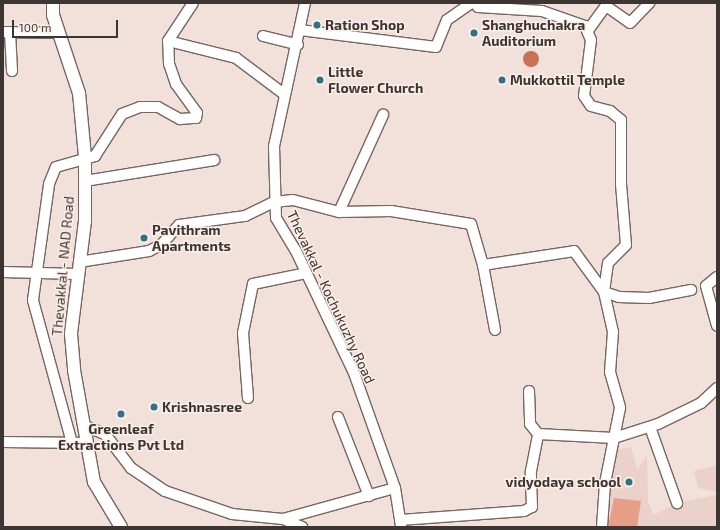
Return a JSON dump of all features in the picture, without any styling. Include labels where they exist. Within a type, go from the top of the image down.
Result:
[{"type":"main road","name":"Thevakkal - NAD Road","points":[[53,3],[58,33],[79,93],[85,157],[85,221],[71,334],[74,370],[94,482],[121,527]]},
{"type":"street","points":[[72,443],[33,300],[34,272],[54,170],[67,161],[95,156],[122,114],[140,107],[158,107],[180,119],[196,118],[197,113],[176,84],[169,64],[168,41],[193,3]]},
{"type":"street","name":"Thevakkal - Kochukuzhy Road","points":[[305,3],[298,45],[284,94],[274,146],[274,202],[276,218],[306,273],[354,373],[395,488],[401,523]]},
{"type":"street","points":[[300,30],[436,47],[447,20],[471,3]]},
{"type":"street","points":[[475,3],[478,6],[542,11],[580,22],[589,29]]},
{"type":"street","points":[[602,527],[605,483],[620,408],[610,372],[613,332],[604,292],[608,263],[626,245],[621,184],[622,125],[619,117],[591,106],[584,96],[589,29],[606,6],[630,23],[649,3]]},
{"type":"street","points":[[12,71],[7,32],[58,33]]},
{"type":"street","points":[[263,36],[298,45]]},
{"type":"street","points":[[168,41],[236,58],[284,94]]},
{"type":"street","points":[[339,212],[383,115]]},
{"type":"street","points":[[85,181],[214,160]]},
{"type":"street","points":[[79,262],[149,251],[161,245],[179,225],[245,216],[274,202],[292,200],[339,212],[391,211],[471,224],[483,265],[494,330]]},
{"type":"street","points":[[483,265],[574,251],[604,292],[619,297],[649,298],[691,290]]},
{"type":"street","points":[[3,272],[78,274]]},
{"type":"street","points":[[248,398],[243,333],[253,284],[306,273]]},
{"type":"street","points":[[717,277],[706,286],[717,326]]},
{"type":"street","points":[[529,391],[530,424],[538,434],[614,438],[650,427],[701,403],[717,388]]},
{"type":"street","points":[[338,417],[369,496]]},
{"type":"street","points":[[85,426],[106,434],[130,468],[166,491],[210,509],[283,519],[302,527]]},
{"type":"street","points":[[650,427],[677,503]]},
{"type":"street","points":[[401,523],[524,511],[532,507],[531,471],[538,434]]},
{"type":"street","points":[[3,442],[88,443]]},
{"type":"street","points":[[283,519],[395,488]]},
{"type":"shaded area","points":[[528,51],[534,51],[539,56],[537,65],[534,67],[528,67],[523,62],[523,56]]},
{"type":"shaded area","name":"vidyodaya school","points":[[631,447],[637,469],[647,455],[648,501],[653,515],[681,502],[717,495],[717,527],[602,527],[617,450]]},
{"type":"shaded area","points":[[717,465],[717,492],[698,488],[694,471]]},
{"type":"shaded area","points":[[614,498],[641,501],[637,527],[608,527]]},
{"type":"place","name":"Ration Shop","points":[[317,25]]},
{"type":"place","name":"Shanghuchakra Auditorium","points":[[474,33]]},
{"type":"place","name":"Little Flower Church","points":[[320,80]]},
{"type":"place","name":"Mukkottil Temple","points":[[502,80]]},
{"type":"place","name":"Pavithram Apartments","points":[[144,238]]},
{"type":"place","name":"Krishnasree","points":[[154,407]]},
{"type":"place","name":"Greenleaf Extractions Pvt Ltd","points":[[121,414]]},
{"type":"place","name":"vidyodaya school","points":[[629,482]]}]
